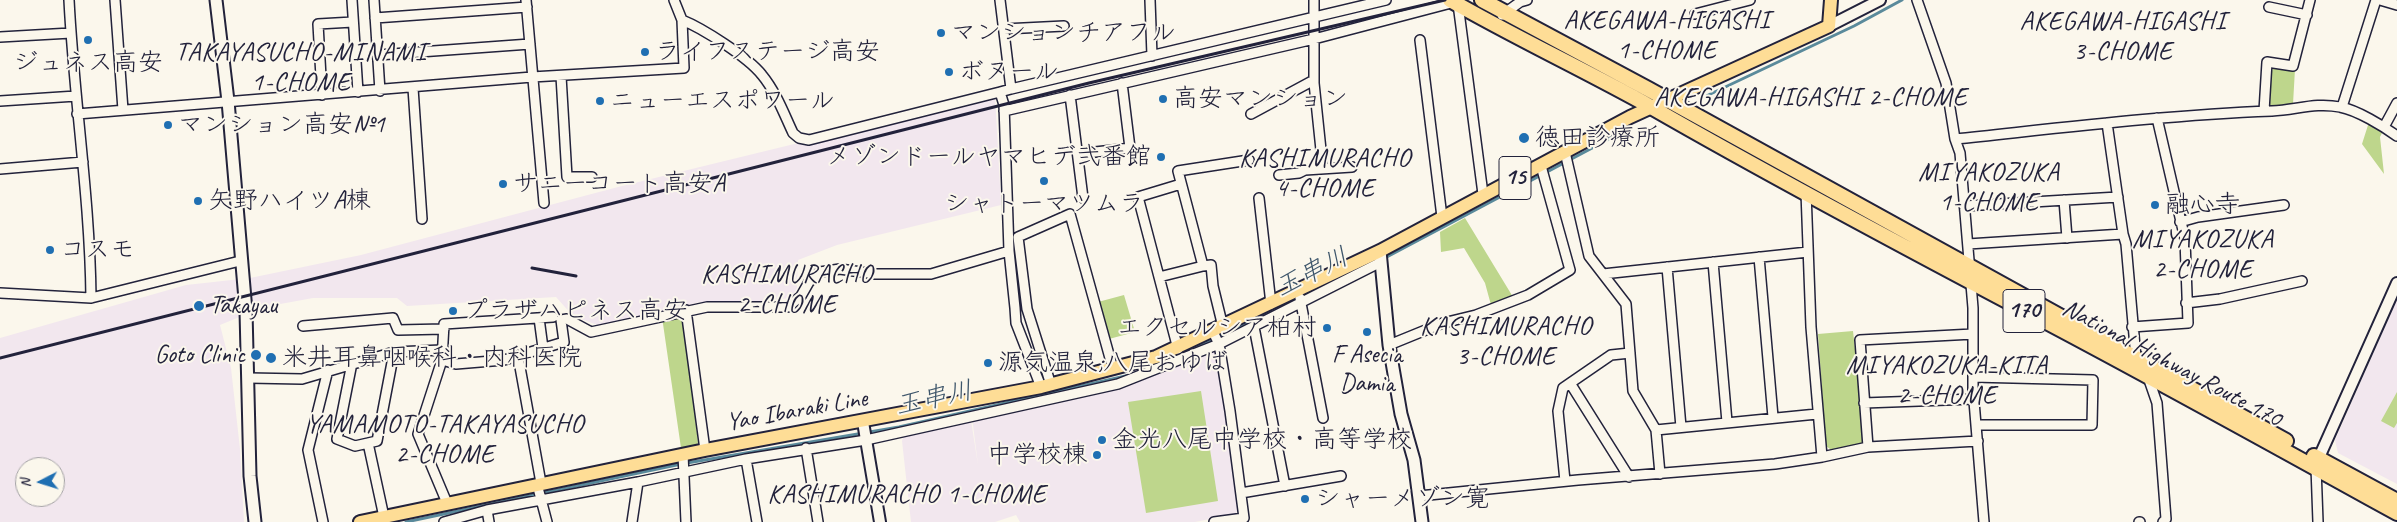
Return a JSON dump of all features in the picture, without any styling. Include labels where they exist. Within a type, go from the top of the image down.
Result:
[{"type":"highway","name":"National Highway Route 170","points":[[1482,0],[1500,18],[1700,137],[1806,192],[1970,283],[2148,377],[2397,501]]},
{"type":"highway","name":"National Highway Route 170","points":[[1454,2],[1500,18],[1668,100],[2136,358],[2317,462],[2397,513]]},
{"type":"main road","points":[[216,0],[228,101],[240,261],[246,311],[250,476],[255,522]]},
{"type":"main road","points":[[1829,26],[1831,0]]},
{"type":"main road","name":"Yao Ibaraki Line","points":[[360,522],[446,504],[540,491],[683,464],[705,450],[864,431],[1113,369],[1218,336],[1270,304],[1300,298],[1380,257],[1442,217],[1483,194],[1541,166],[1651,107],[1829,26]]},
{"type":"main road","points":[[1380,257],[1389,345],[1401,414],[1414,460],[1422,522]]},
{"type":"street","points":[[69,0],[77,114],[91,247],[91,298]]},
{"type":"street","points":[[116,0],[123,110]]},
{"type":"street","points":[[352,0],[358,92]]},
{"type":"street","points":[[374,0],[380,90]]},
{"type":"street","points":[[77,114],[532,77],[684,68],[682,20],[674,0]]},
{"type":"street","points":[[1000,0],[1011,89]]},
{"type":"street","points":[[1150,0],[1152,56]]},
{"type":"street","points":[[1314,0],[1314,80],[1323,168]]},
{"type":"street","points":[[682,20],[696,26],[761,73],[771,87],[793,133],[799,138],[809,140],[1011,89],[1386,0]]},
{"type":"street","points":[[1500,18],[1520,2],[1526,0]]},
{"type":"street","points":[[1695,14],[1750,0]]},
{"type":"street","points":[[1829,26],[1880,0]]},
{"type":"street","points":[[1917,0],[1946,83],[1955,139],[1960,153],[1970,266],[1974,399],[1984,522]]},
{"type":"street","points":[[2264,111],[2267,62],[2294,66],[2310,0]]},
{"type":"street","points":[[2342,107],[2378,0],[2397,5]]},
{"type":"street","points":[[1004,112],[1314,39],[1454,2],[1483,194]]},
{"type":"street","points":[[375,18],[527,3],[544,203]]},
{"type":"street","points":[[2269,7],[2307,15]]},
{"type":"street","points":[[322,95],[318,24],[353,22]]},
{"type":"street","points":[[1004,29],[1064,26]]},
{"type":"street","points":[[0,37],[71,33]]},
{"type":"street","points":[[1420,40],[1442,217]]},
{"type":"street","points":[[378,55],[530,44]]},
{"type":"street","points":[[561,76],[567,178],[592,177]]},
{"type":"street","points":[[1250,114],[1314,80]]},
{"type":"street","points":[[1078,154],[1130,148],[1122,83]]},
{"type":"street","points":[[412,88],[422,219]]},
{"type":"street","points":[[1000,92],[1004,112],[1009,251],[1016,322],[1046,386]]},
{"type":"street","points":[[1070,95],[1083,198]]},
{"type":"street","points":[[0,101],[76,96]]},
{"type":"street","points":[[2384,127],[2397,103]]},
{"type":"street","points":[[1955,139],[2157,118],[2264,111],[2317,104],[2342,107],[2384,127],[2397,136]]},
{"type":"street","points":[[2132,327],[2188,323],[2185,239],[2157,118]]},
{"type":"street","points":[[2107,123],[2126,244],[2136,358]]},
{"type":"street","points":[[1565,152],[1589,256],[1626,304],[1633,391],[1656,430],[1660,474]]},
{"type":"street","points":[[1203,266],[1178,171],[1249,160]]},
{"type":"street","points":[[0,169],[82,162]]},
{"type":"street","points":[[1389,345],[1443,323],[1476,315],[1528,295],[1570,270],[1541,166]]},
{"type":"street","points":[[1278,175],[1323,168],[1352,167]]},
{"type":"street","points":[[1178,349],[1138,197],[1181,184]]},
{"type":"street","points":[[1806,192],[1817,414],[1822,458]]},
{"type":"street","points":[[1964,206],[2118,197]]},
{"type":"street","points":[[1259,198],[1270,304]]},
{"type":"street","points":[[2064,200],[2067,238]]},
{"type":"street","points":[[2180,222],[2198,217],[2284,204]]},
{"type":"street","points":[[1046,386],[1027,309],[1018,237],[1070,214],[1113,369]]},
{"type":"street","points":[[1968,244],[2123,234]]},
{"type":"street","points":[[249,378],[302,379],[394,352],[442,355],[456,364],[504,360],[564,342],[561,320],[567,319],[591,332],[707,306],[788,307],[801,296],[810,282],[820,272],[840,269],[875,274],[931,274],[1009,251]]},
{"type":"street","points":[[1603,274],[1808,252]]},
{"type":"street","points":[[1759,257],[1773,417]]},
{"type":"street","points":[[0,293],[91,298],[240,261]]},
{"type":"street","points":[[1713,262],[1726,422]]},
{"type":"street","points":[[1159,277],[1211,265],[1218,336],[1244,518],[1214,522]]},
{"type":"street","points":[[1667,267],[1681,427]]},
{"type":"street","points":[[2186,303],[2220,299],[2302,281]]},
{"type":"street","points":[[2318,522],[2317,462],[2397,284]]},
{"type":"street","points":[[444,522],[487,510],[540,491],[638,482],[683,464],[746,459],[806,448],[864,431],[1118,384],[1218,336],[1254,327],[1300,298],[1323,418]]},
{"type":"street","points":[[686,310],[705,450]]},
{"type":"street","points":[[303,326],[393,318],[398,330],[444,329]]},
{"type":"street","points":[[539,318],[543,348]]},
{"type":"street","points":[[446,504],[418,434],[442,355],[444,324],[553,318]]},
{"type":"street","points":[[1254,327],[1285,486]]},
{"type":"street","points":[[1868,447],[1860,340],[1973,334]]},
{"type":"street","points":[[352,363],[337,439],[355,446],[377,441],[394,352]]},
{"type":"street","points":[[1565,481],[1558,411],[1564,388],[1611,355],[1630,353]]},
{"type":"street","points":[[518,356],[540,491],[547,522]]},
{"type":"street","points":[[323,522],[308,450],[328,370]]},
{"type":"street","points":[[1973,377],[2093,380],[2092,425],[1976,424]]},
{"type":"street","points":[[2148,377],[2156,403],[2166,519],[2163,522]]},
{"type":"street","points":[[1570,383],[1629,477]]},
{"type":"street","points":[[1864,404],[1974,399]]},
{"type":"street","points":[[1656,430],[1817,414]]},
{"type":"street","points":[[864,431],[880,522]]},
{"type":"street","points":[[1419,496],[1822,458],[1868,447],[1978,441]]},
{"type":"street","points":[[368,443],[384,517]]},
{"type":"street","points":[[806,448],[818,522]]},
{"type":"street","points":[[746,459],[757,522]]},
{"type":"street","points":[[683,464],[686,522]]},
{"type":"street","points":[[1241,493],[1341,476]]},
{"type":"street","points":[[632,522],[638,482]]},
{"type":"street","points":[[487,510],[489,522]]},
{"type":"shaded area","points":[[995,95],[1001,205],[837,245],[798,260],[797,288],[791,298],[751,302],[700,302],[600,326],[573,316],[556,297],[407,306],[397,298],[313,298],[264,307],[220,325],[231,368],[240,449],[244,522],[0,522],[0,338],[186,285],[250,278],[361,255],[618,187]]},
{"type":"shaded area","points":[[2397,299],[2397,484],[2338,453],[2335,440]]},
{"type":"shaded area","name":"金光八尾中学校・高等学校","points":[[1216,349],[1238,510],[1235,514],[1195,522],[1020,522],[1016,515],[995,522],[911,522],[902,441],[904,434],[971,420],[978,465],[972,417],[1063,400]]},
{"type":"green space","points":[[2273,67],[2295,69],[2293,104],[2269,108],[2269,85]]},
{"type":"green space","points":[[2369,122],[2383,131],[2380,137],[2384,174],[2362,144]]},
{"type":"green space","points":[[1465,218],[1513,297],[1491,305],[1485,283],[1464,248],[1441,252],[1440,232]]},
{"type":"green space","points":[[1124,295],[1135,332],[1109,339],[1098,302]]},
{"type":"green space","points":[[678,315],[684,318],[698,443],[696,446],[681,448],[662,317]]},
{"type":"green space","points":[[1853,331],[1865,440],[1862,447],[1834,452],[1826,446],[1818,334]]},
{"type":"green space","points":[[1201,391],[1218,501],[1146,513],[1128,402]]},
{"type":"green space","points":[[2397,392],[2397,423],[2394,428],[2381,421]]},
{"type":"waterway","name":"玉串川","points":[[1702,98],[1854,26],[1902,0]]},
{"type":"waterway","name":"玉串川","points":[[1383,259],[1628,129]]},
{"type":"waterway","name":"玉串川","points":[[1192,350],[1272,312]]},
{"type":"waterway","name":"玉串川","points":[[406,522],[681,464],[899,427],[1130,375]]},
{"type":"railway","points":[[0,358],[1089,83],[1445,0]]},
{"type":"railway","points":[[532,268],[576,276]]},
{"type":"place","name":"マンションチアフル","points":[[941,33]]},
{"type":"place","name":"ジュネス高安","points":[[88,40]]},
{"type":"place","name":"ライフステージ高安","points":[[645,52]]},
{"type":"place","name":"ボヌール","points":[[949,72]]},
{"type":"place","name":"高安マンション","points":[[1163,99]]},
{"type":"place","name":"ニューエスポワール","points":[[600,101]]},
{"type":"place","name":"マンション高安№1","points":[[168,125]]},
{"type":"place","name":"徳田診療所","points":[[1524,138]]},
{"type":"place","name":"メゾンドールヤマヒデ弐番館","points":[[1161,157]]},
{"type":"place","name":"シャトーマツムラ","points":[[1044,181]]},
{"type":"place","name":"サニーコート高安A","points":[[503,184]]},
{"type":"place","name":"矢野ハイツA棟","points":[[198,201]]},
{"type":"place","name":"融心寺","points":[[2155,205]]},
{"type":"place","name":"コスモ","points":[[50,250]]},
{"type":"place","name":"Takayau","points":[[199,306]]},
{"type":"place","name":"プラザハピネス高安","points":[[453,311]]},
{"type":"place","name":"エクセルシア柏村","points":[[1327,328]]},
{"type":"place","name":"F Asecia Damia","points":[[1367,332]]},
{"type":"place","name":"Goto Clinic","points":[[256,355]]},
{"type":"place","name":"米井耳鼻咽喉科・内科医院","points":[[271,358]]},
{"type":"place","name":"源気温泉;八尾おゆば","points":[[988,363]]},
{"type":"place","name":"金光八尾中学校・高等学校","points":[[1102,440]]},
{"type":"place","name":"中学校棟","points":[[1097,455]]},
{"type":"place","name":"シャーメゾン寛","points":[[1305,499]]},
{"type":"district","name":"AKEGAWA-HIGASHI 1-CHOME","points":[[1667,36]]},
{"type":"district","name":"AKEGAWA-HIGASHI 3-CHOME","points":[[2123,37]]},
{"type":"district","name":"TAKAYASUCHO-MINAMI 1-CHOME","points":[[301,68]]},
{"type":"district","name":"AKEGAWA-HIGASHI 2-CHOME","points":[[1811,98]]},
{"type":"district","name":"KASHIMURACHO 4-CHOME","points":[[1325,174]]},
{"type":"district","name":"MIYAKOZUKA 1-CHOME","points":[[1989,188]]},
{"type":"district","name":"MIYAKOZUKA 2-CHOME","points":[[2203,255]]},
{"type":"district","name":"KASHIMURACHO 2-CHOME","points":[[787,290]]},
{"type":"district","name":"KASHIMURACHO 3-CHOME","points":[[1506,342]]},
{"type":"district","name":"MIYAKOZUKA-KITA 2-CHOME","points":[[1947,381]]},
{"type":"district","name":"YAMAMOTO-TAKAYASUCHO 2-CHOME","points":[[445,440]]},
{"type":"district","name":"KASHIMURACHO 1-CHOME","points":[[907,495]]}]
